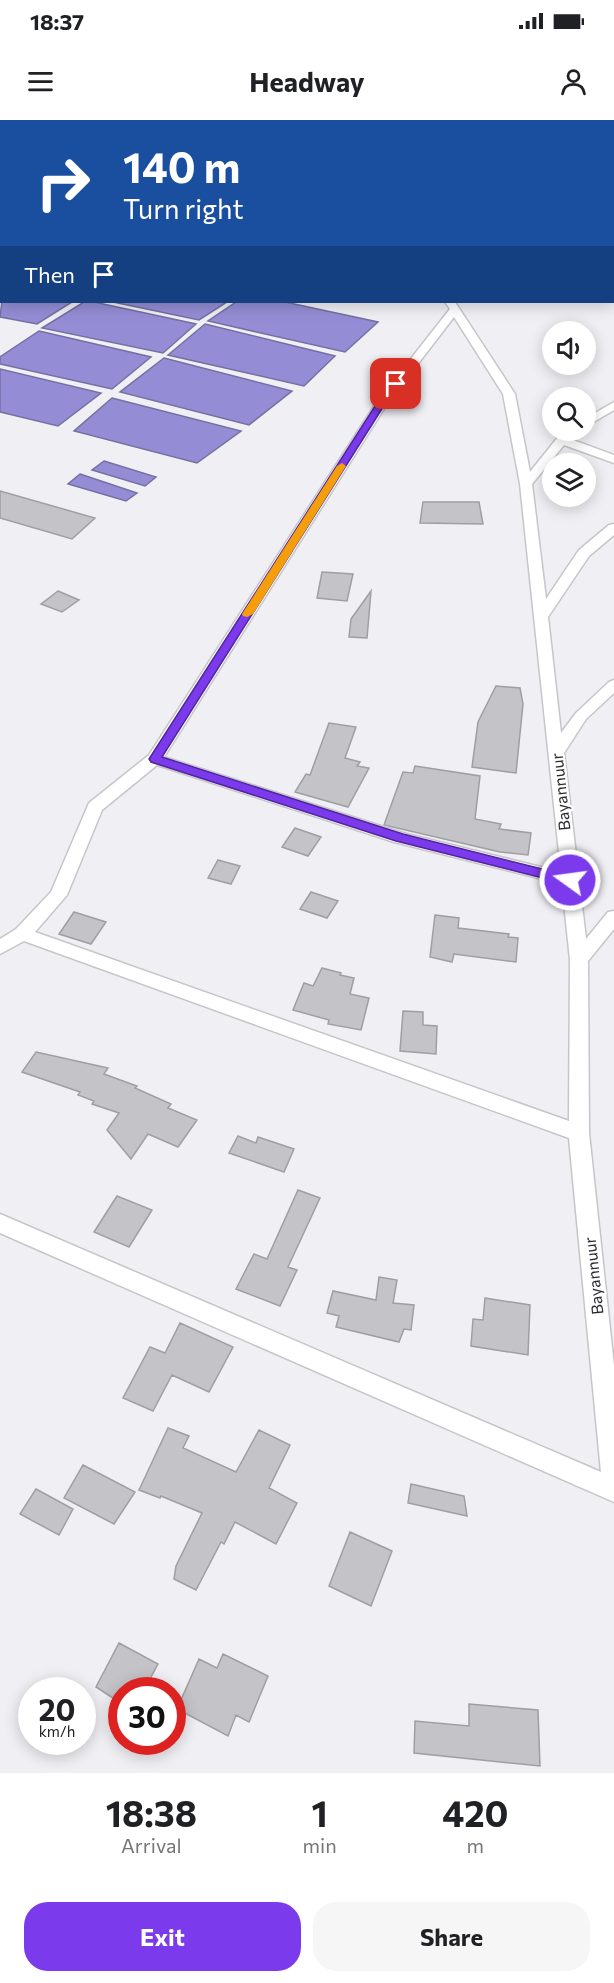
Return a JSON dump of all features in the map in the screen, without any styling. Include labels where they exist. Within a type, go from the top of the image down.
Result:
[{"type":"street","name":"Bayannuur","points":[[452,305],[509,394],[526,484],[579,960],[579,1133],[614,1480]]},
{"type":"street","points":[[0,947],[22,934],[58,896],[95,807],[155,759],[382,403],[452,305]]},
{"type":"street","points":[[596,417],[614,405]]},
{"type":"street","points":[[526,484],[561,441]]},
{"type":"street","points":[[565,441],[614,459]]},
{"type":"street","points":[[540,618],[584,553],[614,528]]},
{"type":"street","points":[[555,754],[581,716],[614,685]]},
{"type":"street","points":[[155,759],[400,838],[570,880]]},
{"type":"street","points":[[579,960],[614,917]]},
{"type":"street","points":[[22,934],[579,1133]]},
{"type":"street","points":[[0,1222],[614,1490]]},
{"type":"shaded area","points":[[2,303],[70,303],[37,324],[0,317]]},
{"type":"shaded area","points":[[82,303],[99,303],[196,324],[163,353],[42,328]]},
{"type":"shaded area","points":[[118,303],[225,303],[199,320]]},
{"type":"shaded area","points":[[235,303],[290,303],[378,322],[345,352],[208,321]]},
{"type":"shaded area","points":[[205,324],[335,356],[304,386],[168,355]]},
{"type":"shaded area","points":[[39,331],[151,357],[112,389],[0,364],[0,357]]},
{"type":"shaded area","points":[[164,358],[292,391],[249,425],[120,392]]},
{"type":"shaded area","points":[[0,369],[101,393],[58,426],[0,412]]},
{"type":"shaded area","points":[[112,398],[241,431],[197,463],[74,431]]},
{"type":"shaded area","points":[[104,461],[156,477],[145,486],[92,470]]},
{"type":"shaded area","points":[[80,474],[137,493],[126,501],[68,484]]},
{"type":"building","points":[[0,491],[95,518],[72,539],[0,518]]},
{"type":"building","points":[[423,502],[479,502],[483,524],[420,523]]},
{"type":"building","points":[[322,572],[353,574],[347,601],[317,598]]},
{"type":"building","points":[[58,591],[79,600],[62,612],[41,604]]},
{"type":"building","points":[[371,591],[367,638],[349,637],[351,619]]},
{"type":"building","points":[[496,686],[520,688],[523,704],[516,773],[472,767],[478,722]]},
{"type":"building","points":[[329,723],[356,727],[345,758],[360,762],[357,766],[369,768],[348,807],[295,792],[306,774],[310,775]]},
{"type":"building","points":[[415,766],[480,776],[475,819],[501,824],[499,829],[531,833],[528,855],[500,852],[384,825],[403,772],[413,773]]},
{"type":"building","points":[[295,828],[321,837],[308,856],[282,847]]},
{"type":"building","points":[[218,860],[240,866],[231,884],[208,878]]},
{"type":"building","points":[[311,892],[338,901],[327,918],[300,909]]},
{"type":"building","points":[[74,912],[106,922],[91,944],[59,934]]},
{"type":"building","points":[[435,915],[459,918],[458,928],[509,934],[508,937],[518,938],[516,962],[454,954],[452,962],[430,957]]},
{"type":"building","points":[[322,968],[354,978],[350,994],[369,998],[361,1030],[328,1024],[329,1020],[293,1010],[304,983],[313,986]]},
{"type":"building","points":[[403,1011],[423,1012],[423,1025],[437,1026],[436,1054],[400,1051]]},
{"type":"building","points":[[36,1052],[108,1068],[104,1074],[137,1086],[135,1088],[171,1104],[168,1108],[197,1120],[178,1147],[148,1134],[131,1159],[107,1130],[119,1113],[92,1104],[94,1101],[78,1095],[80,1092],[22,1072]]},
{"type":"building","points":[[238,1136],[256,1143],[258,1137],[294,1149],[284,1172],[229,1153]]},
{"type":"building","points":[[298,1190],[320,1198],[288,1267],[297,1270],[280,1306],[236,1289],[254,1254],[267,1259]]},
{"type":"building","points":[[117,1196],[152,1210],[129,1247],[94,1232]]},
{"type":"building","points":[[379,1277],[397,1280],[393,1303],[414,1305],[411,1330],[404,1329],[399,1342],[336,1327],[339,1316],[327,1313],[333,1291],[376,1300]]},
{"type":"building","points":[[485,1298],[530,1305],[528,1355],[471,1346],[473,1319],[483,1320]]},
{"type":"building","points":[[180,1323],[233,1347],[209,1392],[172,1375],[153,1411],[123,1398],[150,1347],[165,1353]]},
{"type":"building","points":[[168,1428],[189,1436],[183,1448],[236,1472],[259,1430],[290,1445],[269,1488],[297,1503],[276,1544],[235,1522],[224,1544],[221,1542],[196,1590],[174,1579],[176,1566],[202,1513],[161,1496],[160,1498],[139,1490]]},
{"type":"building","points":[[83,1465],[135,1492],[114,1524],[64,1498]]},
{"type":"building","points":[[411,1484],[464,1496],[467,1516],[408,1503]]},
{"type":"building","points":[[36,1489],[73,1509],[59,1535],[20,1514]]},
{"type":"building","points":[[350,1532],[392,1551],[371,1606],[329,1586]]},
{"type":"building","points":[[119,1643],[158,1664],[151,1677],[108,1677],[108,1695],[96,1687]]},
{"type":"building","points":[[223,1654],[268,1676],[249,1722],[236,1715],[228,1736],[186,1714],[186,1689],[199,1659],[217,1668]]},
{"type":"building","points":[[469,1704],[538,1710],[540,1766],[414,1753],[415,1721],[469,1726]]},
{"type":"slow traffic","points":[[247,614],[342,466]]},
{"type":"route","points":[[396,384],[155,759],[400,838],[570,880]]}]
